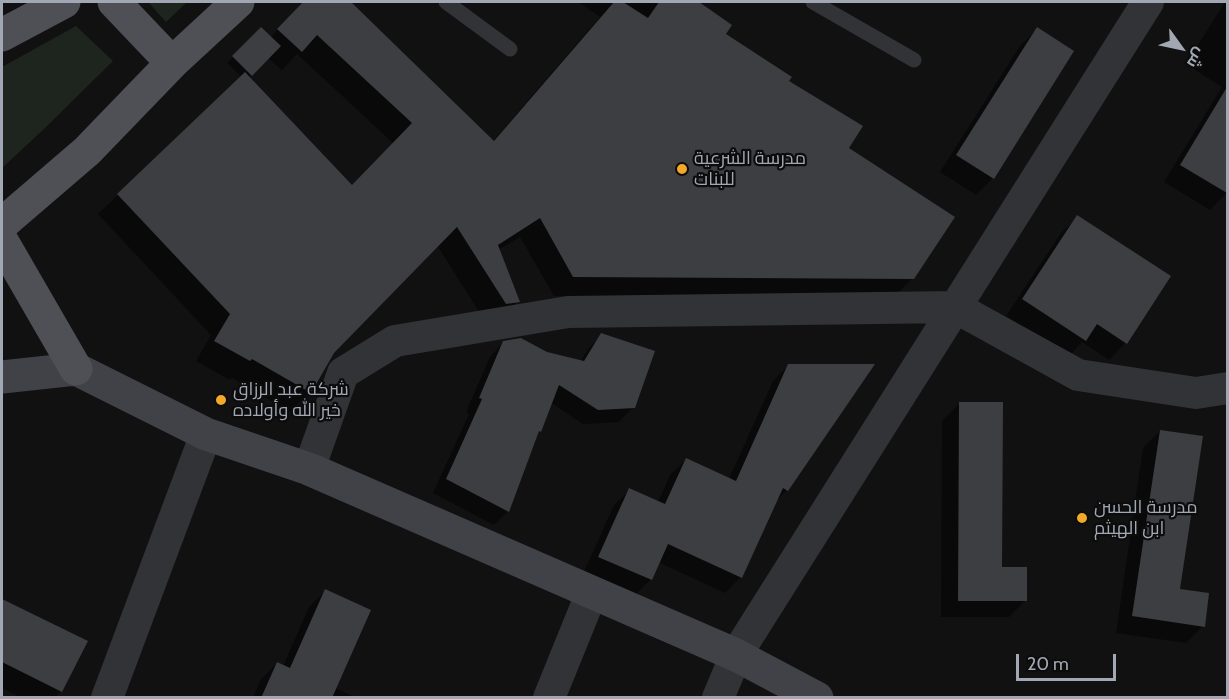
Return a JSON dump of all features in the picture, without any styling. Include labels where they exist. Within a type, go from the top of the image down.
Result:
[{"type":"main road","points":[[2,35],[64,2]]},
{"type":"main road","points":[[114,2],[172,63]]},
{"type":"main road","points":[[2,224],[87,151],[172,63],[238,2]]},
{"type":"main road","points":[[2,241],[76,369]]},
{"type":"main road","points":[[2,377],[76,369],[206,434],[309,469],[736,655],[817,698]]},
{"type":"street","points":[[718,698],[736,655],[1148,2]]},
{"type":"street","points":[[309,469],[343,373],[395,341],[568,312],[955,308],[1078,375],[1196,393],[1227,388]]},
{"type":"street","points":[[107,698],[206,434]]},
{"type":"street","points":[[549,698],[592,592]]},
{"type":"lane","points":[[446,2],[510,49]]},
{"type":"lane","points":[[813,2],[914,60]]},
{"type":"shaded area","points":[[148,2],[187,2],[166,22]]},
{"type":"shaded area","points":[[76,26],[113,61],[2,168],[2,67]]},
{"type":"building","points":[[303,2],[351,2],[494,141],[614,2],[623,2],[648,18],[659,2],[699,2],[732,25],[726,34],[792,77],[789,81],[863,126],[849,148],[955,217],[914,279],[573,277],[540,218],[498,245],[520,302],[506,304],[457,227],[334,353],[311,393],[252,359],[250,361],[214,341],[230,314],[117,194],[245,72],[352,185],[412,123],[317,35],[302,52],[277,29]]},
{"type":"building","points":[[261,27],[281,46],[252,76],[232,56]]},
{"type":"building","points":[[1037,27],[1074,51],[994,179],[956,155]]},
{"type":"building","points":[[1227,87],[1227,193],[1180,165]]},
{"type":"building","points":[[1077,215],[1171,276],[1127,344],[1097,324],[1086,341],[1022,299]]},
{"type":"building","points":[[601,333],[655,351],[635,408],[598,410],[559,385],[509,512],[446,479],[482,399],[479,398],[503,341],[521,338],[547,352],[584,361]]},
{"type":"building","points":[[788,364],[875,364],[788,491],[783,488],[742,578],[668,544],[652,580],[598,557],[629,488],[665,504],[686,458],[736,481]]},
{"type":"building","points":[[959,402],[1003,402],[1002,567],[1027,567],[1027,601],[958,601]]},
{"type":"building","points":[[1160,430],[1203,436],[1180,589],[1209,593],[1205,627],[1132,616]]},
{"type":"building","points":[[325,589],[371,610],[332,698],[261,698],[277,662],[290,668]]},
{"type":"building","points":[[2,599],[88,641],[62,692],[2,662]]},
{"type":"place","name":"مدرسة الشرعية للبنات","points":[[682,169]]},
{"type":"place","name":"شركة عبد الرزاق خير الله وأولاده","points":[[221,400]]},
{"type":"place","name":"مدرسة الحسن ابن الهيثم","points":[[1082,518]]}]
